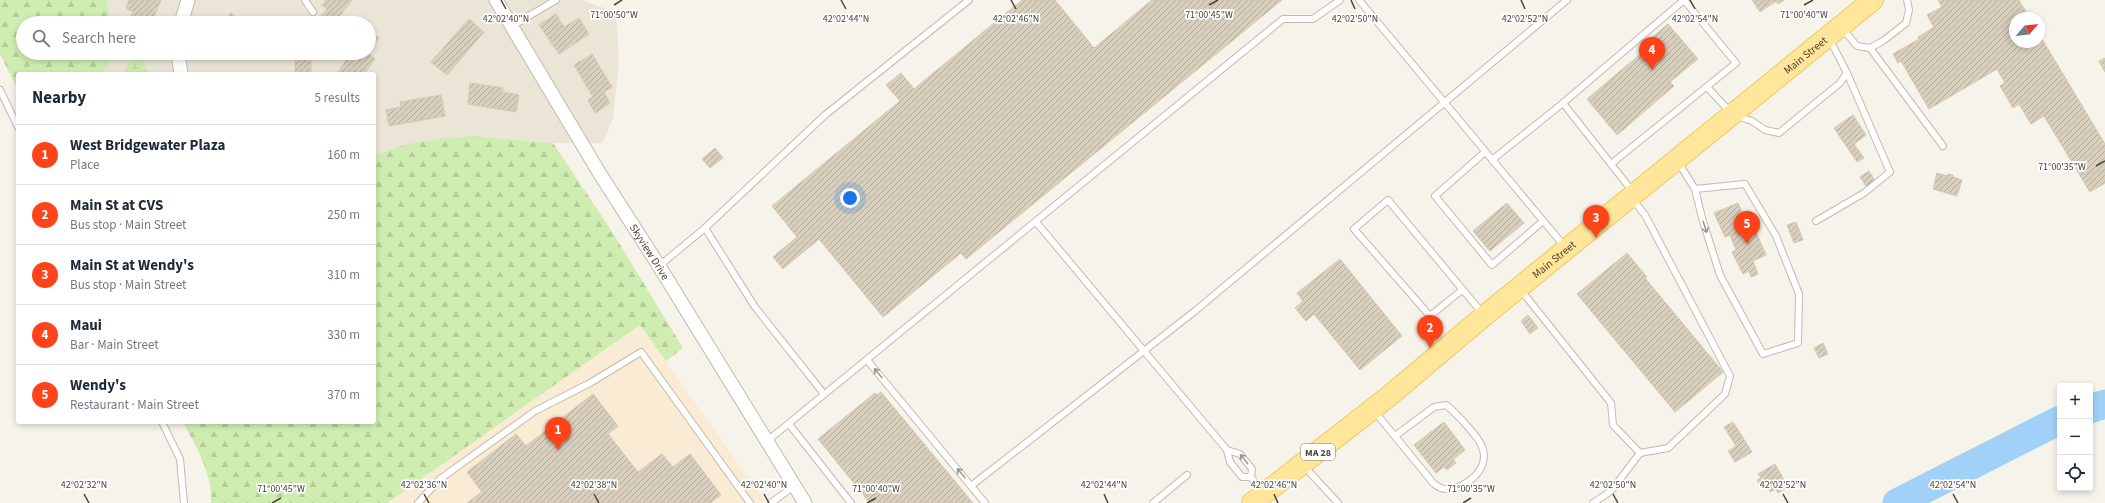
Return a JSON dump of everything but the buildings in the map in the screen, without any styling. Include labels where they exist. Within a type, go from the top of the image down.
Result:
[{"type":"main road","name":"Main Street","points":[[1257,499],[1372,409],[1484,316],[1633,197],[1873,0]]},
{"type":"street","points":[[183,16],[188,0]]},
{"type":"street","name":"Skyview Drive","points":[[496,0],[600,174],[659,266],[766,442],[805,503]]},
{"type":"street","points":[[179,60],[181,72]]},
{"type":"lane","points":[[305,0],[313,12]]},
{"type":"lane","points":[[512,26],[556,0]]},
{"type":"lane","points":[[659,266],[705,228],[825,115],[969,0]]},
{"type":"lane","points":[[766,442],[1283,19],[1313,19],[1340,0]]},
{"type":"lane","points":[[1359,0],[1567,250]]},
{"type":"lane","points":[[971,486],[1195,311],[1567,0]]},
{"type":"lane","points":[[1492,160],[1563,103],[1684,0],[1736,63],[1611,164]]},
{"type":"lane","points":[[1835,32],[1857,46],[1870,48],[1883,41],[1906,23],[1909,10],[1907,0]]},
{"type":"lane","points":[[1816,221],[1864,193],[1890,172],[1847,73],[1835,32]]},
{"type":"lane","points":[[1870,48],[1943,146]]},
{"type":"lane","points":[[1707,87],[1733,115],[1752,121],[1765,130],[1779,133],[1840,83],[1847,73]]},
{"type":"lane","points":[[0,90],[16,123]]},
{"type":"lane","points":[[1563,103],[1611,164],[1645,215],[1730,376],[1725,394],[1668,448],[1640,453],[1611,491],[1593,503]]},
{"type":"lane","points":[[1485,152],[1435,196],[1492,265],[1544,221]]},
{"type":"lane","points":[[1677,161],[1696,189],[1702,218],[1720,275],[1763,354],[1798,343],[1799,294],[1776,236],[1746,184],[1696,189]]},
{"type":"lane","points":[[1462,290],[1430,316],[1354,229],[1388,200],[1484,316]]},
{"type":"lane","points":[[1036,222],[1142,351],[1227,450],[1230,462],[1242,477],[1251,477]]},
{"type":"lane","points":[[705,228],[755,307],[824,394]]},
{"type":"lane","points":[[1519,288],[1611,402],[1613,425],[1640,453]]},
{"type":"lane","points":[[418,503],[440,479],[535,411],[590,383],[641,352],[750,503]]},
{"type":"lane","points":[[867,360],[985,503]]},
{"type":"lane","points":[[1372,409],[1434,484],[1444,489],[1461,487],[1476,476],[1484,461],[1482,447],[1454,410],[1446,405],[1434,407],[1395,436]]},
{"type":"lane","points":[[163,424],[180,459],[184,503]]},
{"type":"lane","points":[[789,424],[851,503]]},
{"type":"lane","points":[[1227,450],[1240,454],[1252,469],[1251,477],[1257,499]]},
{"type":"lane","points":[[1302,464],[1333,502]]},
{"type":"lane","points":[[1153,503],[1187,475]]},
{"type":"lane","points":[[771,503],[794,486]]},
{"type":"shaded area","points":[[107,0],[581,0],[616,12],[619,62],[613,118],[603,143],[553,143],[472,136],[384,152],[376,156],[376,72],[104,72],[111,60],[376,60],[376,16],[110,16]]},
{"type":"shaded area","points":[[640,325],[766,503],[387,503]]},
{"type":"green space","points":[[0,0],[107,0],[110,16],[16,16],[16,60],[111,60],[104,72],[16,72],[16,86],[0,54]]},
{"type":"green space","points":[[133,60],[141,60],[146,68],[146,72],[125,72],[127,64]]},
{"type":"green space","points":[[472,136],[553,143],[613,233],[683,348],[666,361],[640,325],[387,503],[211,503],[211,492],[203,461],[184,424],[376,424],[376,156],[397,147],[434,140]]},
{"type":"waterway","points":[[2093,408],[2105,404]]},
{"type":"waterway","points":[[1897,503],[2057,422]]},
{"type":"place","name":"Maui","points":[[1652,70]]},
{"type":"place","name":"Main St at Wendy's","points":[[1596,238]]},
{"type":"place","name":"Wendy's","points":[[1747,244]]},
{"type":"place","name":"Main St at CVS","points":[[1430,348]]},
{"type":"place","name":"West Bridgewater Plaza","points":[[558,450]]}]
